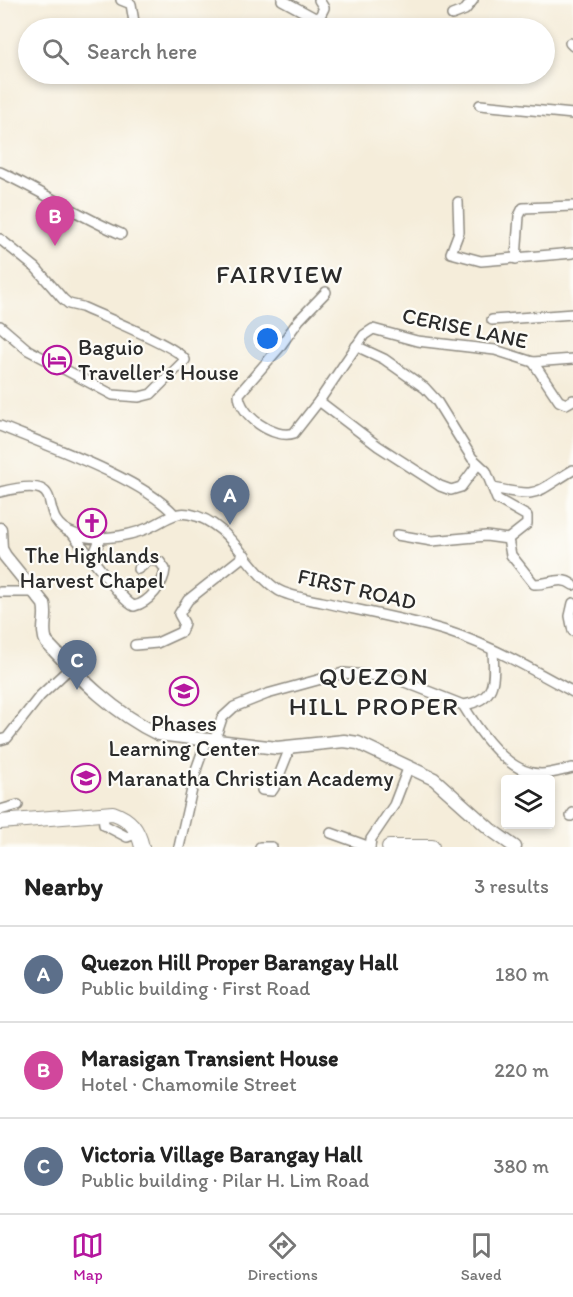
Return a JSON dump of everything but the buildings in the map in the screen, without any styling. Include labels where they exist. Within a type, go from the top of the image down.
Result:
[{"type":"highway","points":[[0,822],[103,812],[124,817],[138,833],[142,847]]},
{"type":"highway","points":[[389,847],[432,847]]},
{"type":"main road","points":[[0,529],[1,549],[37,592],[46,611],[43,636],[70,668],[111,706],[146,728],[158,734],[290,748],[344,741],[358,743],[409,766],[444,787],[491,830],[515,847]]},
{"type":"street","points":[[121,0],[131,4],[133,18]]},
{"type":"street","points":[[282,0],[305,18]]},
{"type":"street","points":[[317,18],[324,8],[319,0]]},
{"type":"street","points":[[452,15],[465,10],[473,0]]},
{"type":"street","points":[[480,105],[573,114]]},
{"type":"street","points":[[0,172],[23,186],[52,197],[75,214],[121,234]]},
{"type":"street","points":[[458,202],[459,232],[451,254],[481,261],[573,253]]},
{"type":"street","points":[[516,259],[519,216],[522,208],[573,206]]},
{"type":"street","points":[[0,239],[36,268],[69,304],[82,307],[177,351],[185,360],[151,394],[126,397],[101,389],[87,379],[28,350],[0,326]]},
{"type":"street","points":[[326,292],[304,313],[279,348],[239,394],[239,400],[252,418],[272,431],[287,435],[294,433],[356,346],[384,359],[425,388],[478,464],[486,471],[501,502],[527,516],[527,524],[508,539],[486,536],[432,541],[397,535]]},
{"type":"street","points":[[492,320],[573,314]]},
{"type":"street","name":"CERISE LANE","points":[[356,346],[368,331],[380,330],[417,341],[495,350],[533,362],[573,359]]},
{"type":"street","points":[[533,362],[559,401],[566,404],[573,400]]},
{"type":"street","points":[[319,401],[378,446],[445,489],[461,487],[478,464]]},
{"type":"street","points":[[0,426],[140,488],[165,504],[174,514],[141,531],[101,537],[72,533],[58,525],[47,492],[43,488],[29,486],[0,492]]},
{"type":"street","points":[[493,488],[513,494],[534,494],[573,470]]},
{"type":"street","name":"FIRST ROAD","points":[[174,514],[191,514],[227,536],[279,590],[430,626],[473,639],[573,692]]},
{"type":"street","points":[[72,533],[126,601],[134,606],[155,591],[164,578],[165,569],[160,562],[150,560],[138,569]]},
{"type":"street","points":[[92,559],[101,537]]},
{"type":"street","points":[[508,539],[511,555],[534,584],[544,584],[558,579],[567,580],[573,585]]},
{"type":"street","points":[[135,645],[157,643],[181,632],[184,624],[179,614],[188,600],[245,555]]},
{"type":"street","points":[[0,591],[37,592]]},
{"type":"street","points":[[573,603],[570,616],[573,631]]},
{"type":"street","points":[[179,847],[197,767],[222,718],[234,707],[286,688],[343,673],[392,677],[463,705],[474,704],[492,688],[493,650]]},
{"type":"street","points":[[0,740],[7,738],[40,696],[70,668]]},
{"type":"street","points":[[463,705],[479,729],[508,760],[540,774],[573,768]]},
{"type":"street","points":[[262,790],[272,791],[290,748]]},
{"type":"street","points":[[331,832],[370,847],[371,839],[394,805],[409,766]]},
{"type":"street","points":[[0,810],[18,805]]},
{"type":"street","points":[[260,847],[272,847]]},
{"type":"place","name":"Marasigan Transient House","points":[[55,246]]},
{"type":"place","name":"Baguio Traveller's House","points":[[57,360]]},
{"type":"place","name":"The Highlands Harvest Chapel","points":[[92,523]]},
{"type":"place","name":"Quezon Hill Proper Barangay Hall","points":[[230,525]]},
{"type":"place","name":"Victoria Village Barangay Hall","points":[[77,690]]},
{"type":"place","name":"Phases Learning Center","points":[[184,691]]},
{"type":"place","name":"Maranatha Christian Academy","points":[[86,778]]},
{"type":"district","name":"FAIRVIEW","points":[[280,274]]},
{"type":"district","name":"QUEZON HILL PROPER","points":[[374,691]]}]
